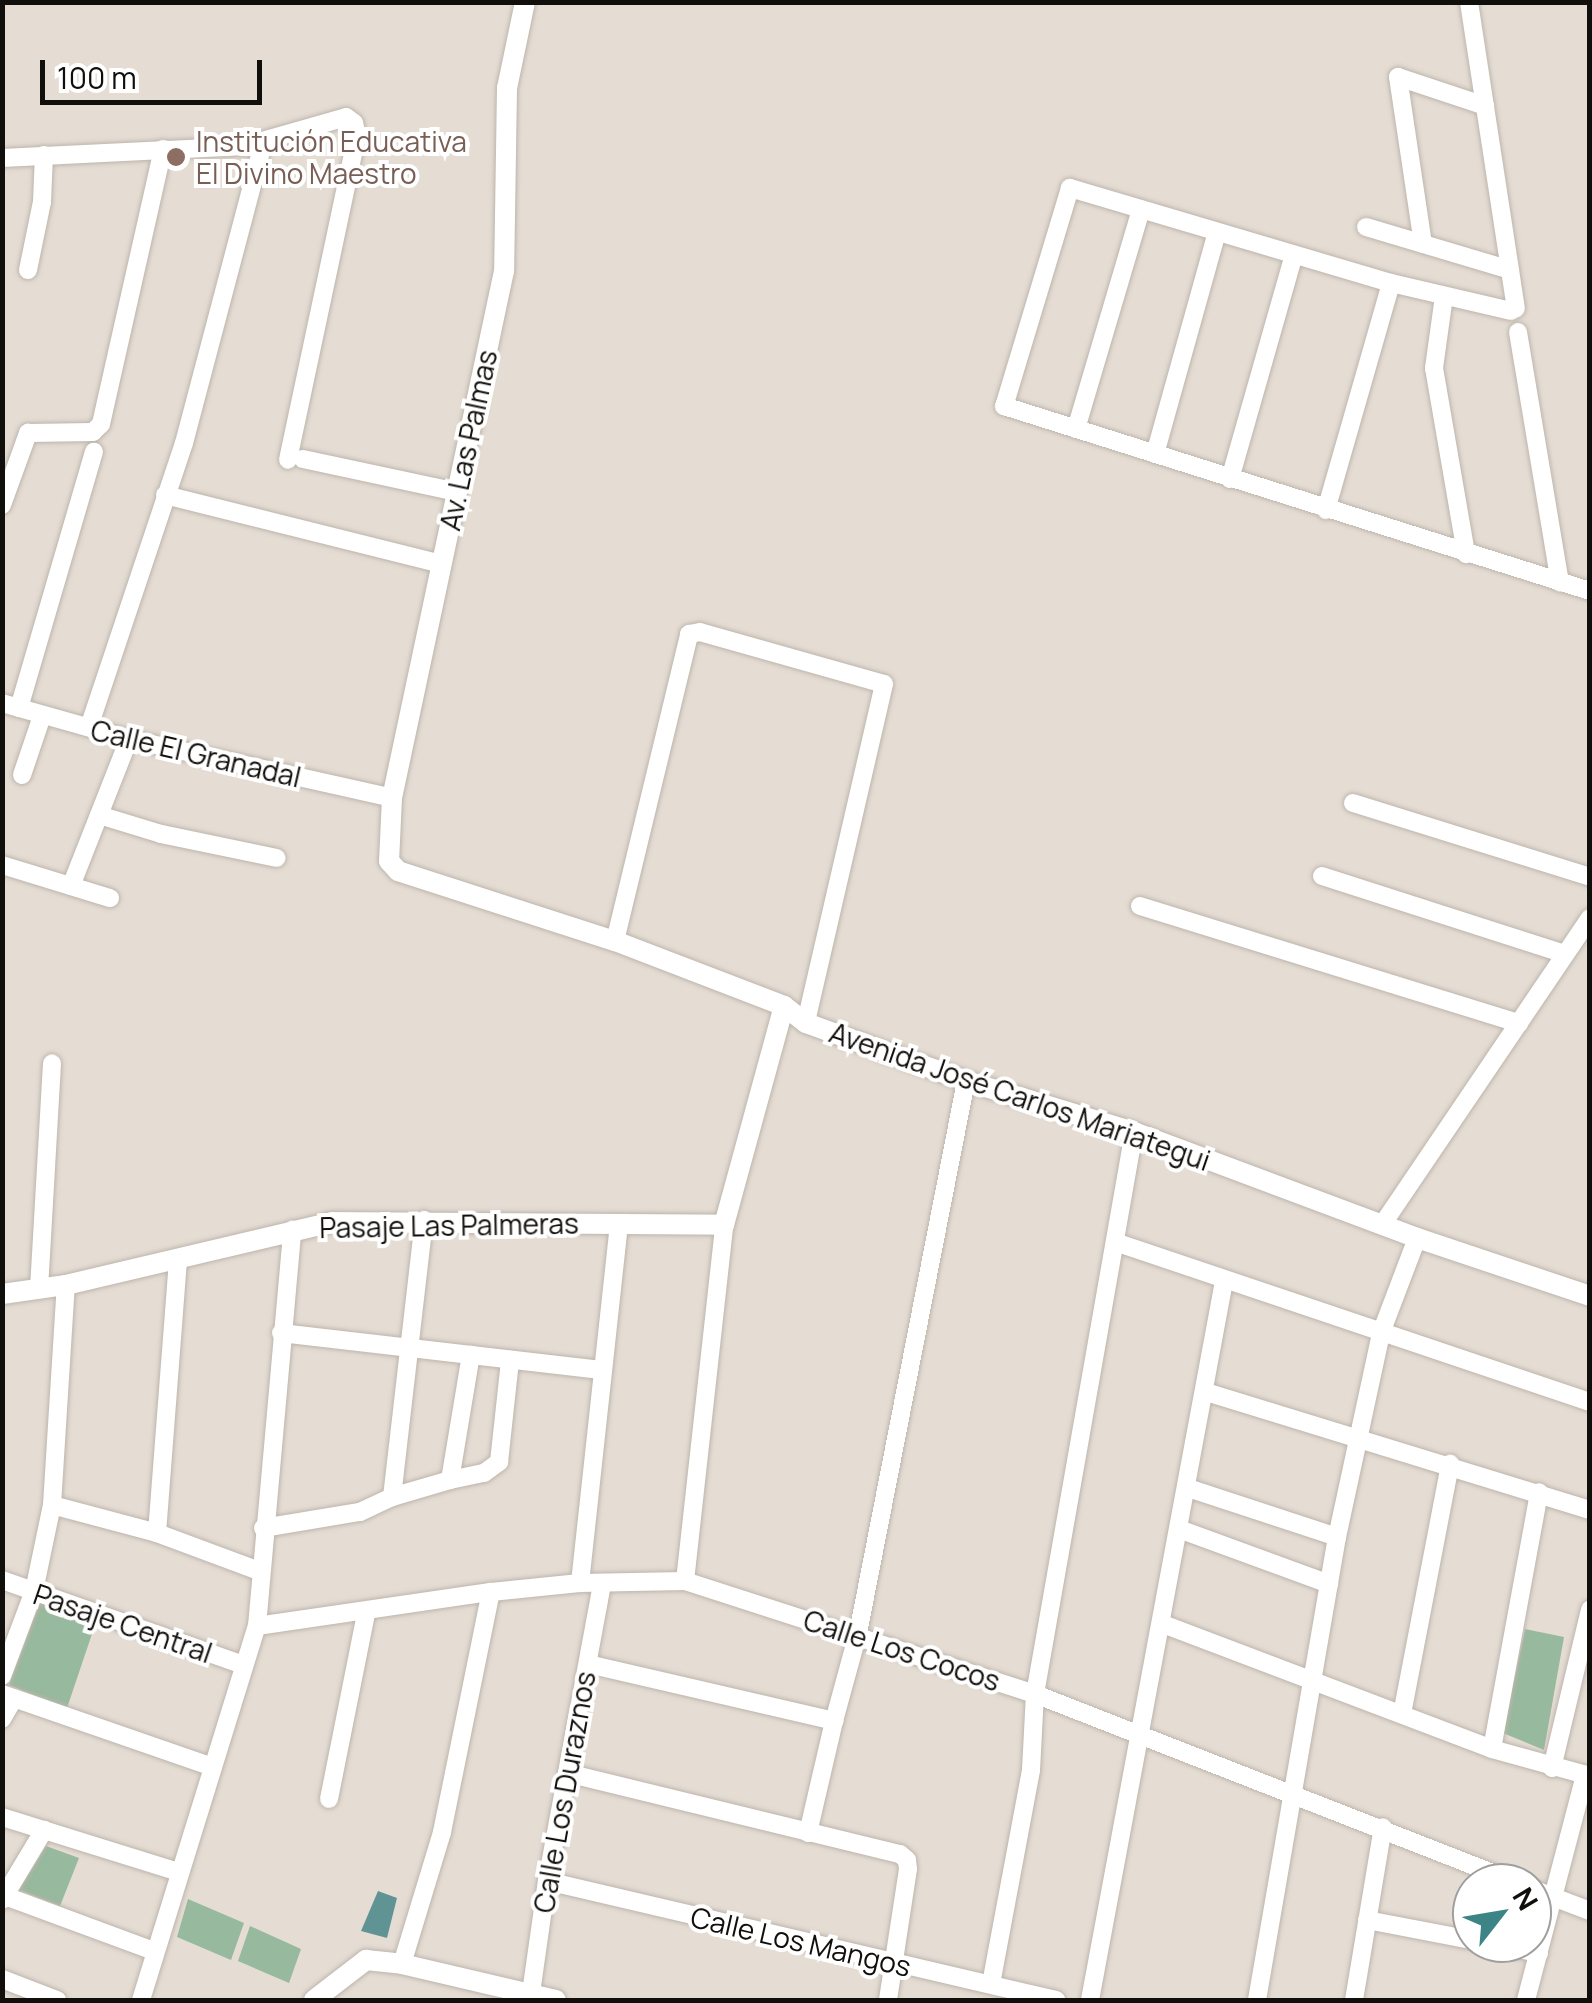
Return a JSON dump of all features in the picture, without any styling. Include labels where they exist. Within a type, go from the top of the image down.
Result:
[{"type":"street","name":"Av. Las Palmas","points":[[398,871],[389,861],[392,798],[504,271],[507,88],[526,2]]},
{"type":"street","points":[[1469,2],[1513,309],[1391,284],[1070,188],[1004,406],[1590,592]]},
{"type":"street","points":[[1423,244],[1398,77],[1485,106]]},
{"type":"street","points":[[2,158],[264,144],[346,117],[354,123],[357,135],[296,459],[457,492]]},
{"type":"street","points":[[89,727],[184,442],[264,144]]},
{"type":"street","points":[[2,505],[28,434],[93,432],[101,424],[164,149]]},
{"type":"street","points":[[28,270],[42,202],[44,156]]},
{"type":"street","points":[[1076,429],[1141,209]]},
{"type":"street","points":[[1366,227],[1510,270]]},
{"type":"street","points":[[1155,454],[1218,232]]},
{"type":"street","points":[[1230,479],[1294,255]]},
{"type":"street","points":[[1326,510],[1391,284]]},
{"type":"street","points":[[1444,296],[1434,368],[1466,554]]},
{"type":"street","points":[[1518,332],[1560,583]]},
{"type":"street","points":[[11,706],[94,452]]},
{"type":"street","points":[[165,495],[442,564]]},
{"type":"street","points":[[615,941],[689,634],[700,632],[884,684],[806,1023]]},
{"type":"street","name":"Calle El Granadal","points":[[11,706],[128,739],[392,798]]},
{"type":"street","points":[[22,775],[42,716]]},
{"type":"street","points":[[71,886],[128,739]]},
{"type":"street","points":[[1353,803],[1590,876]]},
{"type":"street","points":[[99,815],[161,834],[277,858]]},
{"type":"street","points":[[2,865],[110,898]]},
{"type":"street","name":"Avenida José Carlos Mariategui","points":[[398,871],[615,941],[784,1006],[806,1023],[966,1081],[1134,1132],[1417,1238],[1590,1296]]},
{"type":"street","points":[[1322,876],[1565,954]]},
{"type":"street","points":[[1140,906],[1519,1023]]},
{"type":"street","points":[[1382,1225],[1590,918]]},
{"type":"street","points":[[686,1581],[724,1226],[784,1006]]},
{"type":"street","points":[[39,1289],[52,1063]]},
{"type":"street","points":[[808,1833],[858,1633],[966,1081]]},
{"type":"street","points":[[991,1984],[1032,1770],[1035,1694],[1134,1132]]},
{"type":"street","points":[[392,1497],[424,1220]]},
{"type":"street","name":"Pasaje Las Palmeras","points":[[2,1294],[66,1285],[332,1222],[724,1226]]},
{"type":"street","points":[[580,1583],[619,1224]]},
{"type":"street","points":[[141,2000],[257,1626],[292,1230]]},
{"type":"street","points":[[1256,2000],[1337,1537],[1382,1333],[1417,1238]]},
{"type":"street","points":[[1115,1242],[1590,1402]]},
{"type":"street","points":[[157,1533],[178,1259]]},
{"type":"street","points":[[1090,2000],[1224,1280]]},
{"type":"street","points":[[2,1676],[34,1591],[52,1505],[66,1285]]},
{"type":"street","points":[[281,1333],[601,1370]]},
{"type":"street","points":[[450,1480],[471,1355]]},
{"type":"street","points":[[263,1528],[360,1512],[392,1497],[484,1473],[499,1462],[510,1360]]},
{"type":"street","points":[[1206,1392],[1590,1510]]},
{"type":"street","points":[[1402,1714],[1450,1464]]},
{"type":"street","points":[[1188,1488],[1337,1537]]},
{"type":"street","points":[[1492,1750],[1539,1492]]},
{"type":"street","points":[[52,1505],[157,1533],[259,1571]]},
{"type":"street","points":[[1180,1529],[1328,1584]]},
{"type":"street","name":"Pasaje Central","points":[[2,1580],[244,1666]]},
{"type":"street","name":"Calle Los Cocos","points":[[257,1626],[491,1592],[580,1583],[686,1581],[858,1633],[1035,1694],[1470,1863]]},
{"type":"street","name":"Calle Los Duraznos","points":[[531,1998],[547,1880],[602,1585]]},
{"type":"street","points":[[402,1964],[442,1832],[491,1592]]},
{"type":"street","points":[[1552,1768],[1590,1610]]},
{"type":"street","points":[[330,1799],[366,1612]]},
{"type":"street","points":[[1163,1624],[1492,1750],[1587,1776],[1552,1905]]},
{"type":"street","points":[[588,1664],[834,1722]]},
{"type":"street","points":[[2,1719],[8,1696],[212,1767]]},
{"type":"street","points":[[567,1773],[907,1860],[888,2000]]},
{"type":"street","points":[[2,1817],[179,1872]]},
{"type":"street","points":[[1354,2000],[1383,1827]]},
{"type":"street","points":[[44,1830],[4,1898],[154,1951]]},
{"type":"street","name":"Calle Los Mangos","points":[[547,1880],[1056,2000]]},
{"type":"street","points":[[1554,1898],[1590,1911]]},
{"type":"street","points":[[1368,1920],[1452,1936]]},
{"type":"street","points":[[314,2000],[366,1960],[402,1964],[531,1998],[556,2000]]},
{"type":"street","points":[[1526,2000],[1536,1963]]},
{"type":"street","points":[[2,1979],[57,2000]]},
{"type":"green space","points":[[41,1600],[97,1619],[67,1708],[9,1685]]},
{"type":"green space","points":[[1525,1629],[1564,1637],[1544,1750],[1503,1733]]},
{"type":"green space","points":[[46,1846],[79,1858],[60,1906],[19,1890]]},
{"type":"green space","points":[[188,1899],[244,1923],[231,1960],[177,1937]]},
{"type":"green space","points":[[250,1926],[301,1949],[289,1983],[238,1961]]},
{"type":"water","points":[[378,1891],[397,1898],[387,1938],[361,1931]]},
{"type":"place","name":"Institución Educativa El Divino Maestro","points":[[176,157]]}]
